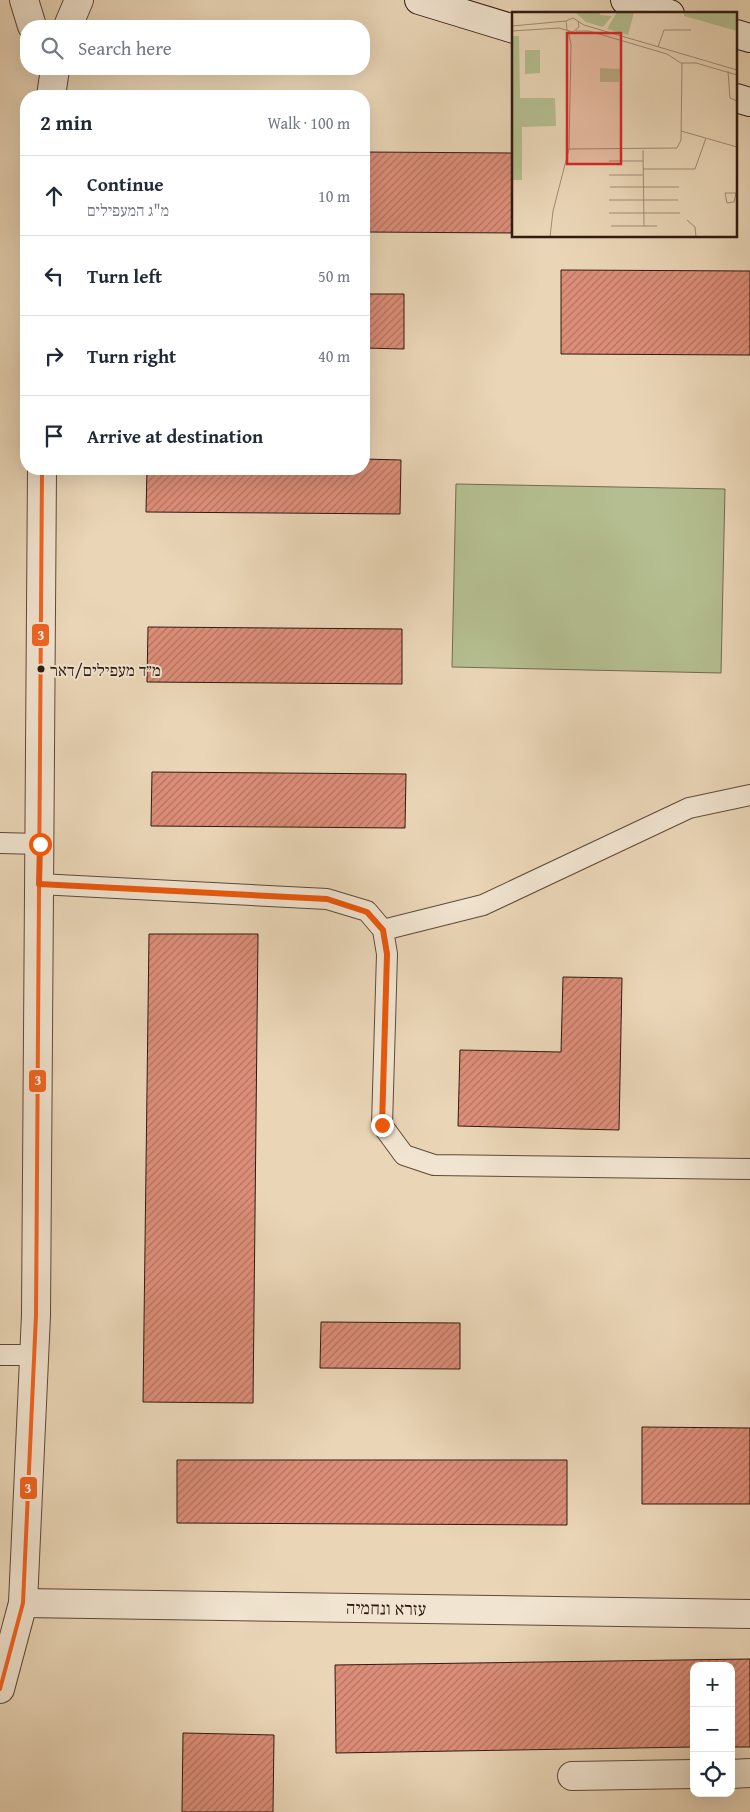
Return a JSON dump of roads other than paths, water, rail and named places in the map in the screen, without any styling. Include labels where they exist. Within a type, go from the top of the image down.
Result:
[{"type":"street","points":[[24,0],[30,20]]},
{"type":"street","points":[[71,20],[79,0]]},
{"type":"street","points":[[419,0],[512,28]]},
{"type":"street","points":[[625,0],[664,12]]},
{"type":"street","points":[[40,75],[41,90]]},
{"type":"street","points":[[52,90],[54,75]]},
{"type":"street","points":[[0,1689],[23,1603],[36,1316],[42,475]]},
{"type":"street","name":"עזרא ונחמיה","points":[[23,1603],[750,1614]]},
{"type":"street","points":[[735,1774],[750,1773]]},
{"type":"street","points":[[572,1776],[690,1774]]},
{"type":"lane","points":[[383,930],[483,905],[689,808],[750,795]]},
{"type":"lane","points":[[0,843],[40,844]]},
{"type":"lane","points":[[39,884],[327,899],[367,912],[383,930],[387,954],[382,1125],[404,1155],[434,1165],[750,1169]]},
{"type":"lane","points":[[0,1355],[34,1355]]},
{"type":"place","name":"מ״ד מעפילים/דאר","points":[[41,669]]}]
